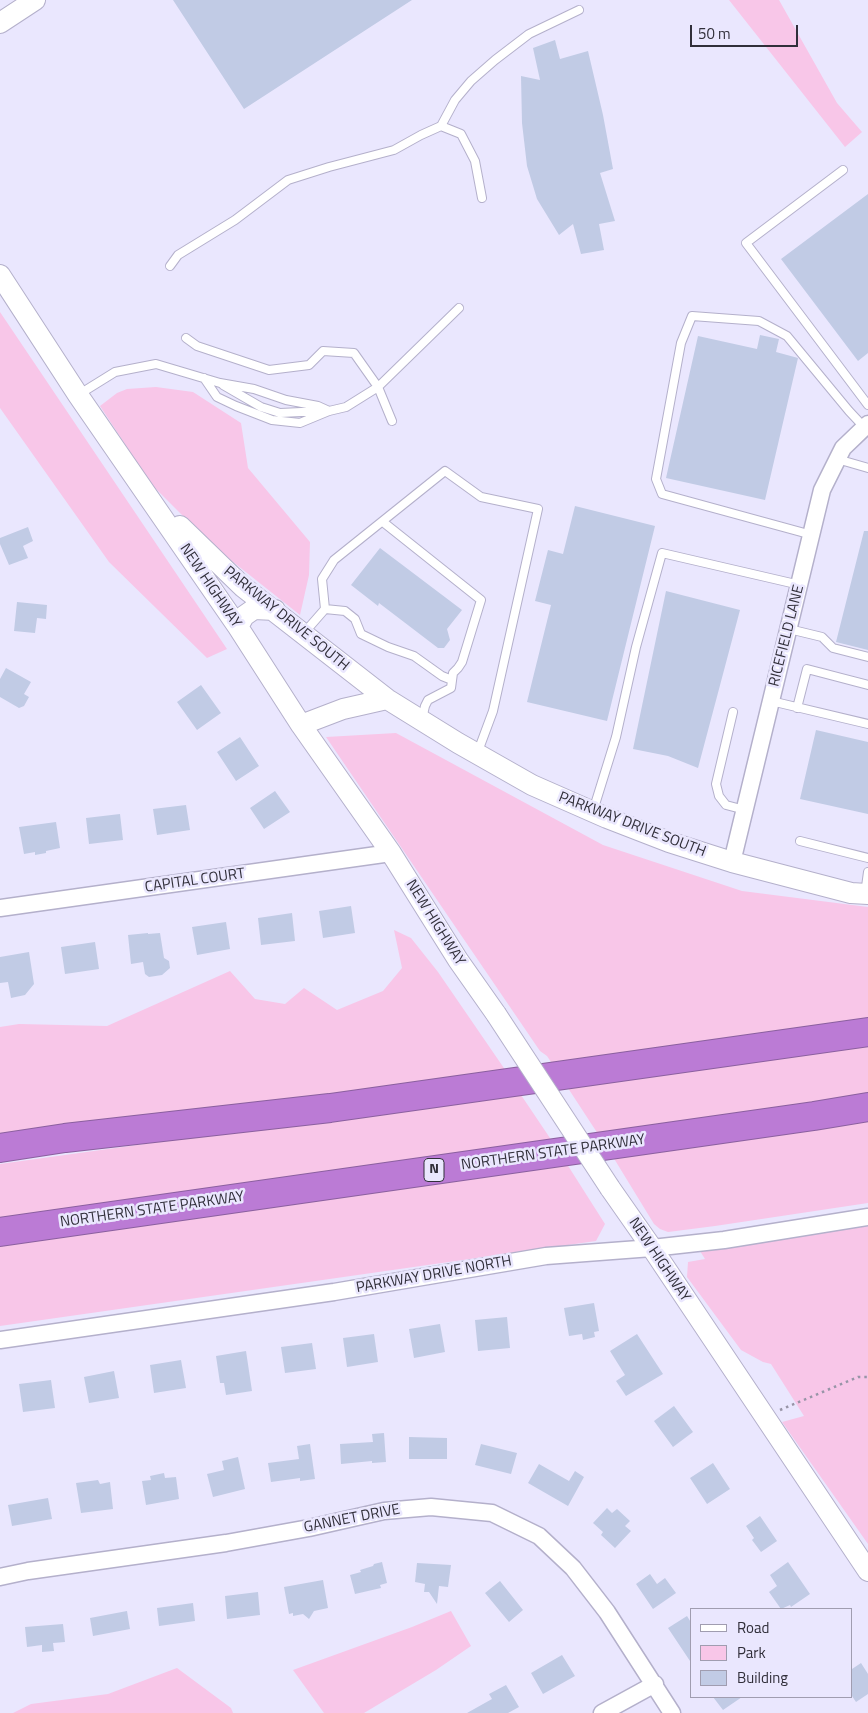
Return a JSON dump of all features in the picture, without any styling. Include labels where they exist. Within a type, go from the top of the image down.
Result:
[{"type":"highway","points":[[0,1148],[65,1138],[349,1105],[868,1032]]},
{"type":"highway","name":"NORTHERN STATE PARKWAY","points":[[0,1232],[868,1107]]},
{"type":"street","points":[[0,23],[35,0]]},
{"type":"street","name":"NEW HIGHWAY","points":[[0,275],[78,395],[238,627],[301,725],[391,853],[458,960],[868,1571]]},
{"type":"street","name":"RICEFIELD LANE","points":[[732,862],[822,490],[843,448],[866,425]]},
{"type":"street","name":"PARKWAY DRIVE SOUTH","points":[[146,492],[243,586],[387,699],[532,785],[669,842],[732,862],[852,893],[866,894]]},
{"type":"street","points":[[238,627],[244,616],[254,608],[276,610]]},
{"type":"street","points":[[301,725],[320,716],[343,709],[387,699]]},
{"type":"street","name":"CAPITAL COURT","points":[[0,908],[391,853]]},
{"type":"street","name":"PARKWAY DRIVE NORTH","points":[[0,1340],[324,1293],[546,1256],[652,1248],[724,1240],[868,1218]]},
{"type":"street","name":"GANNET DRIVE","points":[[0,1577],[309,1528],[384,1511],[431,1506],[492,1513],[539,1536],[574,1568],[607,1612],[672,1713]]},
{"type":"street","points":[[602,1713],[654,1684]]},
{"type":"lane","points":[[170,266],[178,255],[235,220],[288,180],[394,150],[442,126],[455,100],[471,81],[495,60],[529,34],[579,10]]},
{"type":"lane","points":[[442,126],[461,134],[475,162],[482,198]]},
{"type":"lane","points":[[843,170],[746,243],[868,405]]},
{"type":"lane","points":[[204,378],[217,397],[272,420],[300,423],[329,411],[346,407],[378,387],[459,308]]},
{"type":"lane","points":[[812,535],[662,494],[656,479],[681,343],[692,316],[759,321],[787,336],[849,411],[866,425]]},
{"type":"lane","points":[[186,338],[197,346],[270,370],[309,365],[323,350],[354,353],[378,387],[392,421]]},
{"type":"lane","points":[[78,395],[115,372],[156,364],[204,378],[254,389],[286,400],[318,406],[329,411]]},
{"type":"lane","points":[[220,382],[240,396],[262,407],[280,413],[329,411]]},
{"type":"lane","points":[[837,459],[868,468]]},
{"type":"lane","points":[[303,634],[325,609],[322,579],[334,560],[384,522],[445,471],[482,497],[538,509],[493,711],[477,754]]},
{"type":"lane","points":[[384,522],[481,600],[462,662],[452,672],[451,688],[428,700],[422,721]]},
{"type":"lane","points":[[593,812],[616,737],[636,647],[662,553],[800,585]]},
{"type":"lane","points":[[325,609],[345,611],[355,619],[362,634],[388,647],[414,656],[442,676],[452,680]]},
{"type":"lane","points":[[789,629],[822,637],[833,648],[868,657]]},
{"type":"lane","points":[[797,708],[807,668],[868,685]]},
{"type":"lane","points":[[771,701],[868,724]]},
{"type":"lane","points":[[733,712],[716,784],[719,796],[726,805],[745,810]]},
{"type":"lane","points":[[800,840],[868,858]]},
{"type":"lane","points":[[866,894],[868,872]]},
{"type":"path","points":[[765,1416],[858,1376],[868,1377]]},
{"type":"green space","points":[[729,0],[779,0],[837,103],[862,132],[845,147]]},
{"type":"green space","points":[[0,312],[227,649],[207,658],[109,562],[0,408]]},
{"type":"green space","points":[[156,387],[193,392],[241,423],[248,468],[310,542],[309,575],[300,615],[213,546],[151,484],[100,406],[117,393],[127,389]]},
{"type":"green space","points":[[396,733],[603,845],[742,891],[868,907],[868,1021],[553,1065],[547,1056],[540,1051],[326,737]]},
{"type":"green space","points":[[394,930],[411,938],[438,972],[508,1074],[0,1140],[0,1027],[19,1024],[107,1026],[230,971],[255,999],[285,1004],[304,988],[337,1010],[383,991],[402,968]]},
{"type":"green space","points":[[868,1041],[868,1100],[598,1134],[564,1082]]},
{"type":"green space","points":[[519,1092],[554,1144],[0,1222],[0,1164]]},
{"type":"green space","points":[[868,1119],[868,1203],[715,1226],[668,1232],[660,1229],[654,1224],[610,1152]]},
{"type":"green space","points":[[565,1161],[605,1224],[596,1241],[0,1326],[0,1242]]},
{"type":"green space","points":[[868,1226],[868,1544],[782,1422],[804,1416],[771,1364],[763,1362],[741,1350],[687,1277],[688,1262],[705,1259],[700,1251]]},
{"type":"green space","points":[[451,1611],[471,1646],[436,1670],[364,1713],[324,1713],[293,1670],[412,1627]]},
{"type":"green space","points":[[177,1668],[231,1708],[233,1713],[13,1713],[31,1704],[108,1694]]},
{"type":"building","points":[[173,0],[412,0],[244,109]]},
{"type":"building","points":[[555,40],[560,59],[588,51],[603,115],[613,169],[600,173],[615,221],[599,224],[604,250],[581,254],[573,224],[559,235],[537,199],[527,166],[522,123],[521,76],[540,80],[533,48]]},
{"type":"building","points":[[868,194],[868,353],[858,361],[781,259]]},
{"type":"building","points":[[760,335],[779,339],[776,352],[798,358],[765,500],[666,478],[698,336],[757,349]]},
{"type":"building","points":[[575,506],[655,526],[607,721],[527,702],[551,605],[535,601],[548,550],[563,554]]},
{"type":"building","points":[[28,527],[33,541],[23,546],[28,558],[9,565],[0,544],[0,538]]},
{"type":"building","points":[[864,531],[868,531],[868,650],[836,642]]},
{"type":"building","points":[[380,548],[462,610],[447,629],[450,640],[444,648],[438,648],[379,603],[378,606],[351,585]]},
{"type":"building","points":[[666,591],[740,610],[698,768],[668,756],[633,749]]},
{"type":"building","points":[[17,602],[47,605],[46,619],[37,618],[35,633],[14,631]]},
{"type":"building","points":[[6,668],[31,682],[24,694],[29,697],[24,706],[19,708],[0,697],[0,679]]},
{"type":"building","points":[[201,685],[221,713],[197,730],[177,702]]},
{"type":"building","points":[[816,730],[868,742],[868,814],[800,799]]},
{"type":"building","points":[[240,737],[259,766],[236,781],[217,752]]},
{"type":"building","points":[[275,791],[290,812],[264,829],[250,808]]},
{"type":"building","points":[[186,805],[190,830],[157,835],[153,809]]},
{"type":"building","points":[[120,814],[123,840],[89,844],[86,818]]},
{"type":"building","points":[[56,822],[60,848],[35,855],[35,852],[24,854],[19,827]]},
{"type":"building","points":[[351,906],[355,933],[323,938],[319,911]]},
{"type":"building","points":[[292,913],[295,941],[261,945],[258,918]]},
{"type":"building","points":[[226,922],[230,949],[197,955],[192,927]]},
{"type":"building","points":[[160,933],[164,958],[169,961],[170,968],[162,975],[149,977],[145,974],[143,962],[131,964],[128,935]]},
{"type":"building","points":[[95,942],[99,969],[65,974],[61,947]]},
{"type":"building","points":[[29,952],[34,984],[25,995],[11,998],[8,982],[0,983],[0,957]]},
{"type":"building","points":[[594,1303],[599,1331],[594,1332],[595,1337],[583,1340],[582,1334],[569,1336],[564,1308]]},
{"type":"building","points":[[507,1317],[510,1348],[478,1351],[475,1320]]},
{"type":"building","points":[[440,1324],[445,1352],[414,1358],[409,1329]]},
{"type":"building","points":[[374,1334],[378,1362],[347,1367],[343,1338]]},
{"type":"building","points":[[637,1334],[663,1374],[626,1396],[616,1381],[625,1375],[610,1351]]},
{"type":"building","points":[[312,1343],[316,1369],[285,1373],[281,1347]]},
{"type":"building","points":[[246,1351],[252,1391],[226,1395],[224,1383],[220,1383],[216,1356]]},
{"type":"building","points":[[181,1360],[186,1388],[154,1393],[150,1365]]},
{"type":"building","points":[[114,1371],[119,1398],[89,1403],[84,1377]]},
{"type":"building","points":[[51,1380],[55,1408],[23,1412],[19,1384]]},
{"type":"building","points":[[674,1406],[693,1432],[673,1447],[654,1421]]},
{"type":"building","points":[[384,1433],[386,1462],[372,1463],[372,1461],[341,1464],[340,1444],[373,1442],[372,1434]]},
{"type":"building","points":[[409,1437],[447,1438],[447,1459],[409,1459]]},
{"type":"building","points":[[310,1444],[315,1479],[300,1481],[300,1478],[271,1482],[268,1463],[299,1459],[297,1446]]},
{"type":"building","points":[[481,1444],[517,1453],[511,1474],[475,1465]]},
{"type":"building","points":[[238,1457],[245,1489],[213,1497],[207,1474],[224,1470],[222,1461]]},
{"type":"building","points":[[713,1463],[730,1489],[707,1504],[690,1478]]},
{"type":"building","points":[[539,1464],[569,1481],[575,1471],[584,1477],[568,1506],[528,1483]]},
{"type":"building","points":[[164,1473],[165,1478],[176,1477],[179,1499],[146,1505],[142,1481],[151,1480],[150,1476]]},
{"type":"building","points":[[98,1480],[100,1484],[110,1482],[113,1509],[81,1513],[76,1483]]},
{"type":"building","points":[[48,1498],[52,1519],[12,1526],[8,1505]]},
{"type":"building","points":[[607,1508],[612,1513],[617,1509],[630,1521],[625,1526],[631,1531],[615,1548],[601,1535],[603,1532],[593,1523]]},
{"type":"building","points":[[760,1516],[777,1541],[761,1552],[752,1540],[754,1538],[746,1526]]},
{"type":"building","points":[[382,1562],[387,1583],[380,1585],[381,1588],[355,1594],[350,1575]]},
{"type":"building","points":[[788,1562],[810,1594],[791,1607],[790,1605],[780,1608],[769,1592],[777,1586],[770,1575]]},
{"type":"building","points":[[417,1563],[451,1565],[448,1587],[439,1586],[437,1604],[429,1592],[424,1592],[425,1584],[415,1582]]},
{"type":"building","points":[[650,1574],[657,1584],[665,1578],[676,1593],[653,1609],[636,1584]]},
{"type":"building","points":[[323,1580],[328,1608],[314,1611],[309,1619],[303,1614],[293,1616],[293,1613],[289,1614],[284,1587]]},
{"type":"building","points":[[500,1581],[523,1610],[509,1622],[485,1593]]},
{"type":"building","points":[[258,1592],[260,1615],[227,1619],[225,1596]]},
{"type":"building","points":[[193,1603],[195,1621],[159,1626],[157,1608]]},
{"type":"building","points":[[127,1611],[130,1629],[93,1636],[90,1618]]},
{"type":"building","points":[[687,1616],[690,1621],[690,1661],[668,1628]]},
{"type":"building","points":[[63,1624],[65,1642],[53,1643],[54,1651],[42,1652],[42,1645],[27,1647],[25,1627]]},
{"type":"building","points":[[562,1655],[575,1676],[543,1694],[531,1673]]},
{"type":"building","points":[[861,1663],[868,1674],[868,1694],[856,1702],[853,1698],[853,1668]]},
{"type":"building","points":[[506,1685],[519,1707],[508,1713],[467,1713],[492,1699],[489,1694]]},
{"type":"building","points":[[714,1698],[741,1698],[723,1710]]}]
